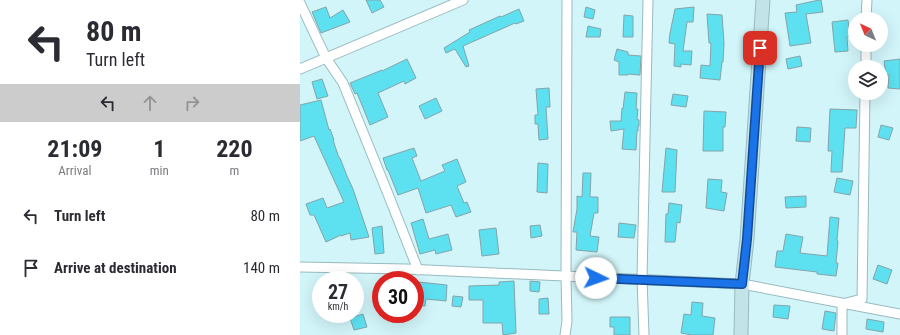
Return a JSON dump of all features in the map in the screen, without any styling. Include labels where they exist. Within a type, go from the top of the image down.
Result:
[{"type":"street","points":[[300,68],[463,0]]},
{"type":"street","points":[[566,335],[567,0]]},
{"type":"street","points":[[644,335],[642,280],[648,0]]},
{"type":"street","points":[[741,335],[742,284],[763,0]]},
{"type":"street","points":[[866,0],[866,12]]},
{"type":"street","points":[[300,3],[326,58],[343,83],[418,270]]},
{"type":"street","points":[[842,304],[862,300],[865,100]]},
{"type":"street","points":[[300,267],[418,270],[742,284],[900,314]]},
{"type":"street","points":[[842,304],[842,335]]},
{"type":"building","points":[[366,0],[380,0],[384,7],[372,13]]},
{"type":"building","points":[[821,0],[823,12],[806,14],[811,43],[790,46],[785,13],[797,12],[796,5]]},
{"type":"building","points":[[326,7],[330,18],[343,10],[350,22],[321,33],[312,12]]},
{"type":"building","points":[[586,7],[595,10],[593,19],[584,17]]},
{"type":"building","points":[[694,7],[693,22],[687,22],[683,51],[692,51],[691,65],[681,64],[681,67],[674,66],[675,44],[669,43],[675,9]]},
{"type":"building","points":[[519,9],[524,21],[515,23],[463,46],[469,66],[466,67],[455,49],[446,53],[444,48],[470,32],[469,30]]},
{"type":"building","points":[[707,14],[722,15],[724,43],[720,80],[700,78],[701,65],[710,66],[711,43],[709,43]]},
{"type":"building","points":[[624,15],[633,16],[633,37],[623,37]]},
{"type":"building","points":[[848,20],[848,51],[835,52],[832,22]]},
{"type":"building","points":[[588,26],[601,29],[600,37],[586,37]]},
{"type":"building","points":[[617,49],[628,52],[628,55],[641,56],[640,75],[619,75],[619,62],[614,60]]},
{"type":"building","points":[[800,56],[802,66],[788,69],[786,59]]},
{"type":"building","points":[[407,59],[416,78],[405,84],[404,81],[378,93],[388,117],[370,125],[357,93],[355,94],[350,83],[382,71]]},
{"type":"building","points":[[900,59],[900,89],[888,88],[888,60]]},
{"type":"building","points":[[322,79],[328,96],[317,99],[312,82]]},
{"type":"building","points":[[549,88],[550,107],[546,107],[548,139],[539,140],[538,124],[535,124],[535,115],[538,115],[536,89]]},
{"type":"building","points":[[625,92],[637,93],[636,109],[638,109],[637,119],[639,120],[639,126],[637,131],[636,150],[622,149],[624,129],[611,131],[610,121],[621,121]]},
{"type":"building","points":[[673,94],[688,96],[686,107],[671,105]]},
{"type":"building","points":[[436,98],[442,111],[425,119],[419,106]]},
{"type":"building","points":[[321,100],[329,130],[330,129],[339,158],[353,189],[369,237],[351,240],[350,233],[341,235],[326,242],[314,215],[310,215],[306,204],[323,198],[327,208],[344,202],[314,136],[300,141],[300,105]]},
{"type":"building","points":[[830,109],[857,110],[856,128],[845,128],[842,172],[831,172],[832,151],[828,151]]},
{"type":"building","points":[[704,111],[726,112],[725,127],[723,127],[723,151],[703,151]]},
{"type":"building","points":[[881,125],[893,128],[889,140],[878,137]]},
{"type":"building","points":[[797,127],[811,128],[810,142],[796,141]]},
{"type":"building","points":[[414,148],[417,156],[412,158],[421,181],[445,171],[442,165],[457,159],[466,182],[457,186],[464,203],[467,202],[471,212],[456,217],[451,205],[426,213],[418,188],[398,195],[383,158]]},
{"type":"building","points":[[666,148],[677,150],[675,192],[662,192]]},
{"type":"building","points":[[538,163],[548,164],[547,193],[537,192]]},
{"type":"building","points":[[583,173],[591,173],[590,197],[598,197],[598,213],[594,213],[590,236],[599,237],[597,252],[576,250],[577,232],[573,232],[577,209],[577,196],[582,197]]},
{"type":"building","points":[[837,178],[853,181],[850,195],[834,192]]},
{"type":"building","points":[[708,179],[722,180],[721,192],[727,193],[724,211],[706,208]]},
{"type":"building","points":[[806,196],[806,207],[786,208],[785,197]]},
{"type":"building","points":[[669,203],[682,205],[680,223],[677,222],[675,242],[665,242],[666,214],[668,214]]},
{"type":"building","points":[[830,217],[839,218],[836,263],[838,263],[836,276],[775,267],[777,251],[783,251],[786,234],[803,237],[800,253],[827,256]]},
{"type":"building","points":[[423,219],[429,239],[448,234],[452,250],[436,254],[435,250],[420,254],[411,223]]},
{"type":"building","points":[[619,223],[636,225],[634,238],[618,237]]},
{"type":"building","points":[[540,225],[542,236],[531,238],[530,226]]},
{"type":"building","points":[[382,226],[384,253],[375,254],[372,228]]},
{"type":"building","points":[[496,228],[499,254],[482,256],[479,230]]},
{"type":"building","points":[[878,265],[892,270],[887,284],[873,279]]},
{"type":"building","points":[[514,281],[516,333],[503,335],[502,323],[483,323],[483,300],[469,300],[469,286],[499,285],[499,282]]},
{"type":"building","points":[[530,281],[540,282],[539,292],[530,291]]},
{"type":"building","points":[[424,283],[447,285],[446,301],[426,299],[425,306]]},
{"type":"building","points":[[453,296],[463,297],[461,307],[452,306]]},
{"type":"building","points":[[548,298],[549,314],[539,314],[539,299]]},
{"type":"building","points":[[692,302],[703,303],[702,316],[715,318],[713,335],[692,335],[681,333],[684,314],[691,315]]},
{"type":"building","points":[[774,305],[790,306],[788,319],[773,317]]},
{"type":"building","points":[[825,311],[836,313],[834,331],[822,329]]},
{"type":"building","points":[[364,317],[367,327],[354,330],[352,323],[364,323]]},
{"type":"building","points":[[610,317],[630,317],[630,335],[614,335],[614,327],[610,327]]},
{"type":"building","points":[[867,319],[884,322],[883,332],[866,329]]},
{"type":"route","points":[[596,278],[742,284],[747,239],[760,48]]}]
